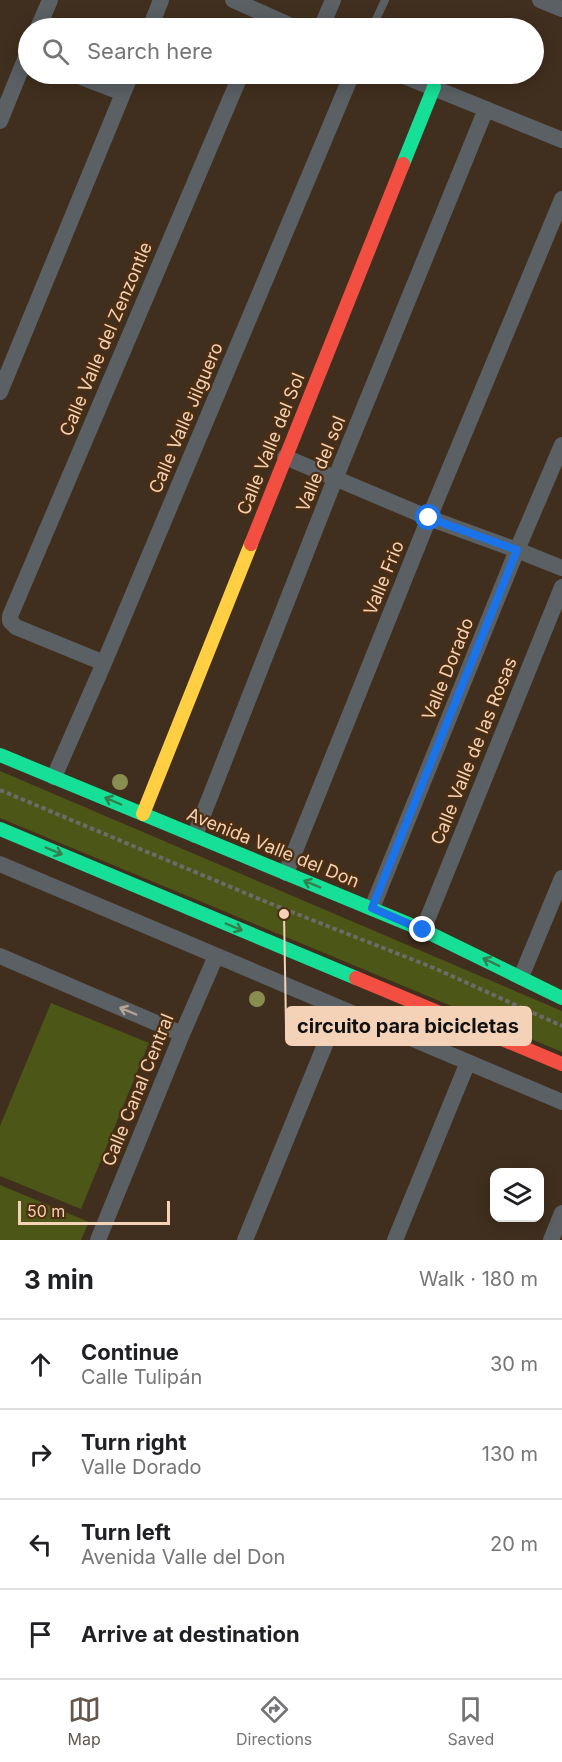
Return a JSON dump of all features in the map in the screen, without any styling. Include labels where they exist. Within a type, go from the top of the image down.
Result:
[{"type":"street","points":[[42,18],[50,0]]},
{"type":"street","points":[[154,18],[161,0]]},
{"type":"street","points":[[232,0],[257,18]]},
{"type":"street","points":[[325,18],[333,0]]},
{"type":"street","points":[[540,0],[562,9]]},
{"type":"street","points":[[0,121],[18,79]]},
{"type":"street","points":[[99,84],[123,93]]},
{"type":"street","points":[[0,392],[127,84]]},
{"type":"street","name":"Calle Valle del Zenzontle","points":[[104,663],[16,627],[10,621],[12,611],[237,84]]},
{"type":"street","name":"Calle Valle Jilguero","points":[[54,777],[348,84]]},
{"type":"street","points":[[426,84],[562,140]]},
{"type":"street","name":"Calle Valle del Sol","points":[[143,814],[434,87]]},
{"type":"street","name":"Valle del sol","points":[[195,835],[335,479],[486,109]]},
{"type":"street","name":"Valle Frio","points":[[286,873],[429,518],[562,199]]},
{"type":"street","name":"Valle Dorado","points":[[372,908],[562,445]]},
{"type":"street","points":[[285,457],[429,518],[562,568]]},
{"type":"street","name":"Calle Valle de las Rosas","points":[[423,930],[562,587]]},
{"type":"street","name":"Avenida Valle del Don","points":[[0,755],[423,930],[562,998]]},
{"type":"street","points":[[0,829],[562,1064]]},
{"type":"street","points":[[0,864],[562,1101]]},
{"type":"street","points":[[521,977],[562,878]]},
{"type":"street","points":[[0,956],[182,1034]]},
{"type":"street","name":"Calle Canal Central","points":[[98,1240],[216,956]]},
{"type":"street","points":[[246,1240],[340,1008]]},
{"type":"street","points":[[395,1240],[468,1062]]},
{"type":"street","points":[[551,1240],[562,1213]]},
{"type":"lane","points":[[376,18],[384,0]]},
{"type":"path","points":[[0,790],[264,901],[434,968],[562,1026]]},
{"type":"green space","points":[[0,771],[562,1011],[562,1052],[0,818]]},
{"type":"green space","points":[[51,1003],[149,1043],[81,1209],[0,1176],[0,1126]]},
{"type":"green space","points":[[0,1185],[89,1222],[81,1240],[0,1240]]},
{"type":"traffic: fast","points":[[403,164],[434,87]]},
{"type":"traffic: fast","points":[[0,755],[423,930],[562,998]]},
{"type":"traffic: fast","points":[[0,829],[356,978]]},
{"type":"traffic: slow","points":[[143,814],[251,544]]},
{"type":"traffic: jam","points":[[251,544],[403,164]]},
{"type":"traffic: jam","points":[[356,978],[562,1064]]},
{"type":"place","name":"circuito para bicicletas","points":[[284,914]]},
{"type":"route","points":[[423,930],[372,908],[517,550],[429,518]]}]
